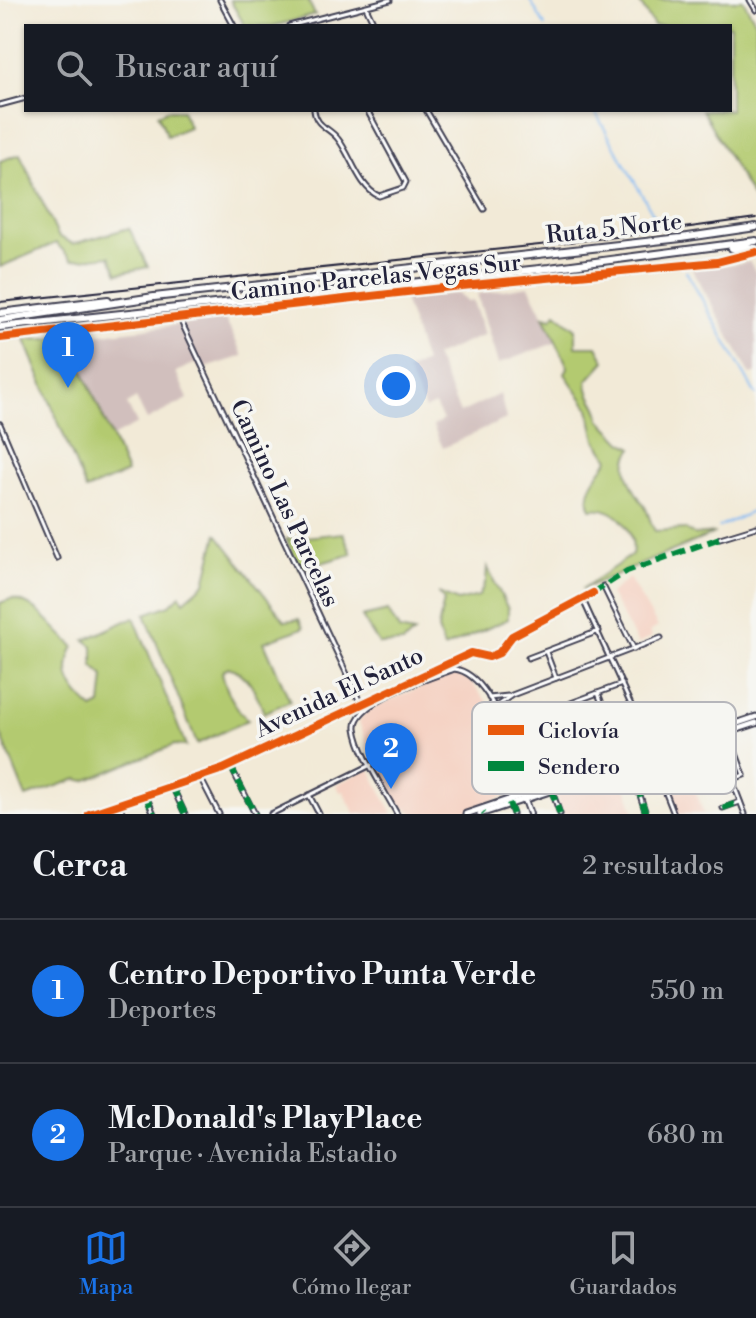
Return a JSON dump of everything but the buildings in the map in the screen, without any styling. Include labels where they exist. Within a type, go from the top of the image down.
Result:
[{"type":"highway","name":"Ruta 5 Norte","points":[[0,320],[154,297],[756,227]]},
{"type":"highway","name":"Ruta 5 Norte","points":[[0,329],[756,241]]},
{"type":"highway","points":[[712,248],[756,250]]},
{"type":"highway","points":[[0,313],[154,297]]},
{"type":"main road","points":[[736,729],[756,720]]},
{"type":"main road","points":[[736,726],[756,720]]},
{"type":"main road","points":[[482,814],[524,794]]},
{"type":"main road","points":[[466,814],[524,794]]},
{"type":"street","points":[[220,0],[233,24]]},
{"type":"street","points":[[297,24],[390,0]]},
{"type":"street","points":[[750,0],[756,10]]},
{"type":"street","points":[[366,7],[374,24]]},
{"type":"street","points":[[317,19],[320,24]]},
{"type":"street","points":[[0,105],[24,99]]},
{"type":"street","points":[[315,112],[318,122],[338,138],[367,186],[379,196],[403,188],[406,182],[368,112]]},
{"type":"street","points":[[427,112],[484,209]]},
{"type":"street","name":"Camino Parcelas Vegas Sur","points":[[0,338],[717,262],[756,250]]},
{"type":"street","points":[[582,263],[584,275]]},
{"type":"street","name":"Camino Las Parcelas","points":[[180,319],[360,702]]},
{"type":"street","points":[[0,424],[57,558]]},
{"type":"street","points":[[720,538],[756,527]]},
{"type":"street","points":[[603,586],[634,649]]},
{"type":"street","name":"Avenida El Santo","points":[[89,814],[230,765],[282,739],[320,726],[360,702],[471,653],[489,657],[499,653],[512,636],[593,593]]},
{"type":"street","points":[[583,600],[630,702]]},
{"type":"street","points":[[528,658],[599,631]]},
{"type":"street","points":[[489,698],[512,695],[661,638]]},
{"type":"street","points":[[546,652],[556,678]]},
{"type":"street","points":[[398,812],[371,765],[356,729],[360,713],[370,704],[454,669],[468,674],[492,702]]},
{"type":"street","points":[[574,702],[622,684]]},
{"type":"street","points":[[598,693],[601,702]]},
{"type":"street","points":[[502,702],[512,695]]},
{"type":"street","points":[[736,754],[744,775],[736,778]]},
{"type":"street","points":[[230,765],[255,814]]},
{"type":"street","points":[[271,814],[371,765]]},
{"type":"street","points":[[200,777],[219,814]]},
{"type":"street","points":[[172,786],[185,814]]},
{"type":"street","points":[[736,791],[745,814]]},
{"type":"street","points":[[524,794],[530,814]]},
{"type":"street","points":[[553,794],[560,814]]},
{"type":"street","points":[[640,794],[646,814]]},
{"type":"street","points":[[666,794],[674,814]]},
{"type":"street","points":[[145,795],[154,814]]},
{"type":"street","points":[[309,795],[319,814]]},
{"type":"street","points":[[723,808],[740,802]]},
{"type":"street","points":[[509,803],[513,814]]},
{"type":"street","points":[[119,804],[123,814]]},
{"type":"shaded area","points":[[750,262],[756,273],[756,373],[751,375],[692,269]]},
{"type":"shaded area","points":[[529,286],[557,342],[498,364],[477,294]]},
{"type":"shaded area","points":[[459,293],[467,302],[473,301],[484,335],[435,356],[460,413],[500,394],[506,419],[443,448],[433,426],[443,420],[435,405],[425,409],[407,371],[425,362],[404,299]]},
{"type":"shaded area","points":[[225,319],[243,356],[200,370],[196,363],[176,372],[188,399],[147,420],[136,398],[127,404],[137,424],[112,437],[69,338]]},
{"type":"shaded area","points":[[629,578],[658,627],[649,632],[652,637],[638,644],[610,594]]},
{"type":"shaded area","points":[[456,672],[463,673],[487,702],[472,702],[472,794],[509,794],[458,814],[415,814],[395,801],[372,758],[359,722],[366,711]]},
{"type":"shaded area","points":[[369,768],[393,814],[355,814],[343,791],[340,792],[336,785]]},
{"type":"shaded area","points":[[555,794],[628,794],[635,814],[562,814]]},
{"type":"shaded area","points":[[670,794],[696,794],[704,814],[677,814]]},
{"type":"green space","points":[[230,0],[308,0],[315,15],[281,24],[244,24]]},
{"type":"green space","points":[[638,0],[743,0],[756,22],[756,204],[703,112],[732,112],[732,24],[653,24]]},
{"type":"green space","points":[[183,112],[189,127],[167,136],[158,114]]},
{"type":"green space","points":[[20,154],[58,236],[73,244],[129,228],[148,267],[118,273],[110,256],[72,260],[56,243],[0,267],[0,161]]},
{"type":"green space","points":[[556,313],[576,329],[576,346],[597,346],[605,361],[587,381],[589,392],[600,419],[622,442],[633,448],[628,455],[629,478],[655,531],[685,529],[695,535],[715,533],[582,589],[632,555],[633,546],[628,529],[616,515],[591,509],[590,489],[609,459],[596,440],[589,409],[565,374],[568,367],[544,316],[552,318]]},
{"type":"green space","points":[[69,338],[127,473],[86,490],[25,340]]},
{"type":"green space","points":[[343,533],[352,554],[300,569],[286,539]]},
{"type":"green space","points":[[217,534],[285,621],[299,619],[303,628],[264,642],[290,701],[264,713],[246,679],[228,667],[222,672],[226,685],[235,704],[248,720],[197,744],[145,614],[170,605],[180,595],[184,601],[205,583]]},
{"type":"green space","points":[[487,567],[508,609],[508,619],[444,648],[438,629],[444,600],[438,593],[458,601],[479,596],[486,581]]},
{"type":"green space","points":[[11,599],[38,611],[74,646],[68,665],[70,681],[79,696],[93,709],[101,705],[104,676],[93,666],[93,646],[85,640],[134,617],[186,746],[174,745],[85,781],[77,779],[26,797],[0,732],[0,603]]},
{"type":"green space","points":[[388,611],[399,630],[414,633],[403,643],[379,644],[362,617]]},
{"type":"waterway","points":[[530,0],[544,24]]},
{"type":"waterway","points":[[595,112],[661,228]]},
{"type":"waterway","points":[[686,271],[756,395]]},
{"type":"waterway","points":[[719,527],[756,510]]},
{"type":"railway","points":[[0,302],[625,236],[756,218]]},
{"type":"marked path","points":[[593,593],[627,571],[720,538]]},
{"type":"marked path","points":[[230,765],[255,814]]},
{"type":"marked path","points":[[172,786],[185,814]]},
{"type":"marked path","points":[[553,794],[560,814]]},
{"type":"marked path","points":[[640,794],[646,814]]},
{"type":"marked path","points":[[145,795],[154,814]]},
{"type":"marked path","points":[[723,808],[740,802]]},
{"type":"marked path","points":[[509,803],[513,814]]},
{"type":"cycle path","points":[[0,338],[451,287],[717,262],[756,252]]},
{"type":"cycle path","points":[[89,814],[223,769],[471,653],[489,657],[499,653],[512,636],[593,593]]},
{"type":"place","name":"Centro Deportivo Punta Verde","points":[[68,388]]},
{"type":"place","name":"McDonald's PlayPlace","points":[[391,789]]}]
